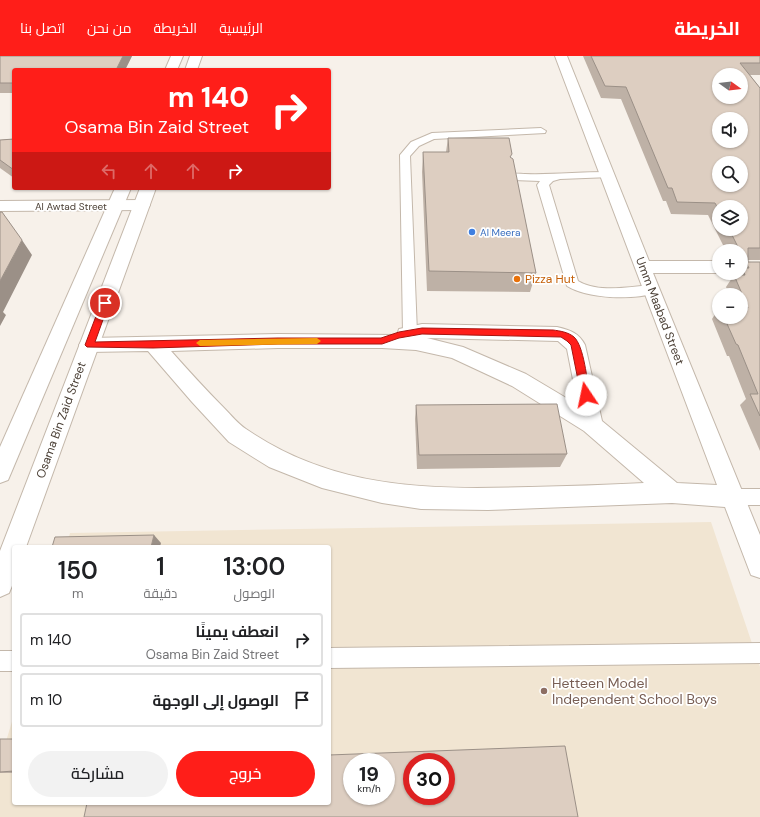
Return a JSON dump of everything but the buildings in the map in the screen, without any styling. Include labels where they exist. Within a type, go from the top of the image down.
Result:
[{"type":"street","points":[[172,68],[177,56]]},
{"type":"street","points":[[192,68],[196,56]]},
{"type":"street","name":"Umm Maabad Street","points":[[562,56],[642,267],[760,566]]},
{"type":"street","name":"Osama Bin Zaid Street","points":[[15,545],[147,190]]},
{"type":"street","points":[[0,473],[119,197]]},
{"type":"street","name":"Al Awtad Street","points":[[0,206],[119,197],[142,205]]},
{"type":"street","points":[[642,267],[712,267]]},
{"type":"street","points":[[382,341],[399,335],[422,331],[553,333],[563,335],[570,338],[577,349],[592,425]]},
{"type":"street","points":[[89,345],[278,341],[382,341],[416,343],[456,352],[519,380],[592,425],[672,493]]},
{"type":"street","points":[[153,344],[199,396],[238,435],[277,460],[322,478],[382,493],[421,498],[488,499],[672,493],[733,497]]},
{"type":"street","name":"Osama Bin Zaid Street","points":[[0,584],[12,552]]},
{"type":"lane","points":[[410,334],[405,155],[415,144],[432,136],[541,131]]},
{"type":"lane","points":[[513,177],[549,178],[574,175],[607,175]]},
{"type":"lane","points":[[549,178],[543,185],[572,283],[578,288],[592,291],[651,290]]},
{"type":"lane","points":[[733,497],[760,497]]},
{"type":"lane","points":[[331,658],[760,653]]},
{"type":"lane","points":[[0,661],[12,661]]},
{"type":"shaded area","name":"Hetteen Model Independent School Boys","points":[[711,522],[760,667],[760,817],[0,817],[0,761],[12,722],[12,805],[331,805],[331,545],[67,545],[70,533]]},
{"type":"slow traffic","points":[[200,343],[317,341]]},
{"type":"place","name":"Al Meera","points":[[472,232]]},
{"type":"place","name":"Pizza Hut","points":[[517,279]]},
{"type":"place","name":"Hetteen Model Independent School Boys","points":[[544,691]]},
{"type":"route","points":[[105,303],[89,345],[278,341],[382,341],[399,335],[422,331],[553,333],[570,338],[575,344],[586,395]]}]
